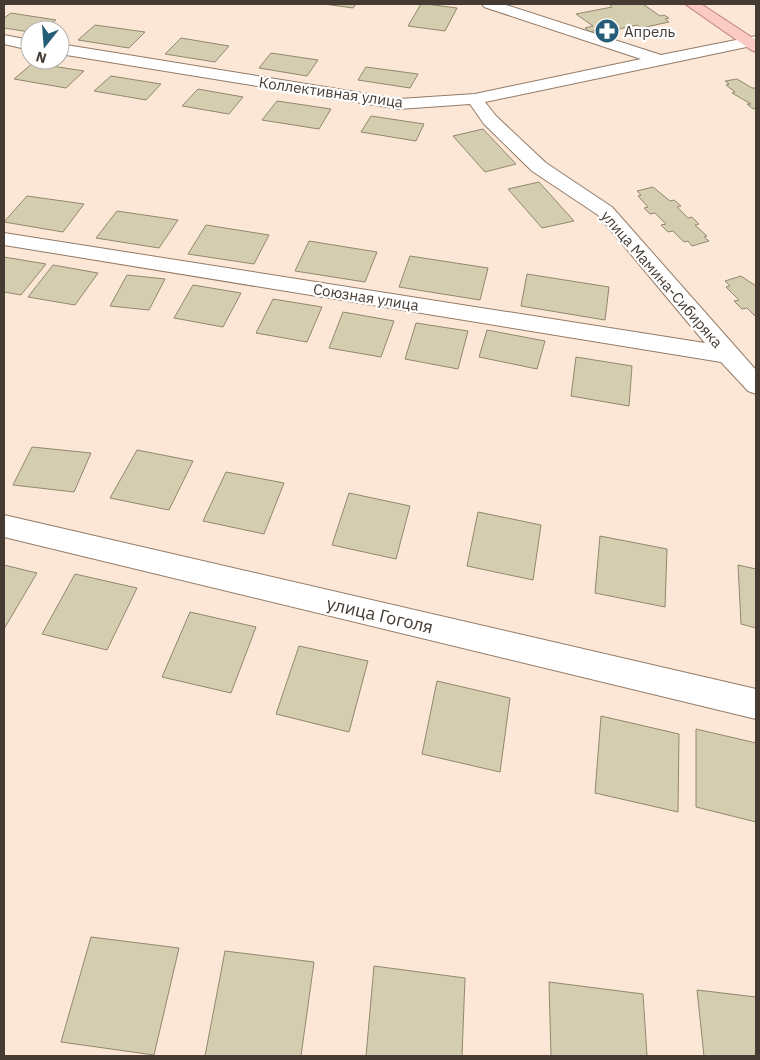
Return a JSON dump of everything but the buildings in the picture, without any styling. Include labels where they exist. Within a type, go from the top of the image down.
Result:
[{"type":"main road","points":[[692,4],[754,43]]},
{"type":"street","points":[[488,4],[657,59]]},
{"type":"street","points":[[4,40],[20,43]]},
{"type":"street","name":"Коллективная улица","points":[[70,51],[400,104],[475,99],[657,59],[754,43]]},
{"type":"street","name":"улица Мамина-Сибиряка","points":[[475,99],[490,120],[539,167],[605,211],[756,385]]},
{"type":"street","name":"Союзная улица","points":[[4,239],[728,355]]},
{"type":"street","name":"улица Гоголя","points":[[4,526],[756,704]]},
{"type":"place","name":"Апрель","points":[[607,31]]}]
